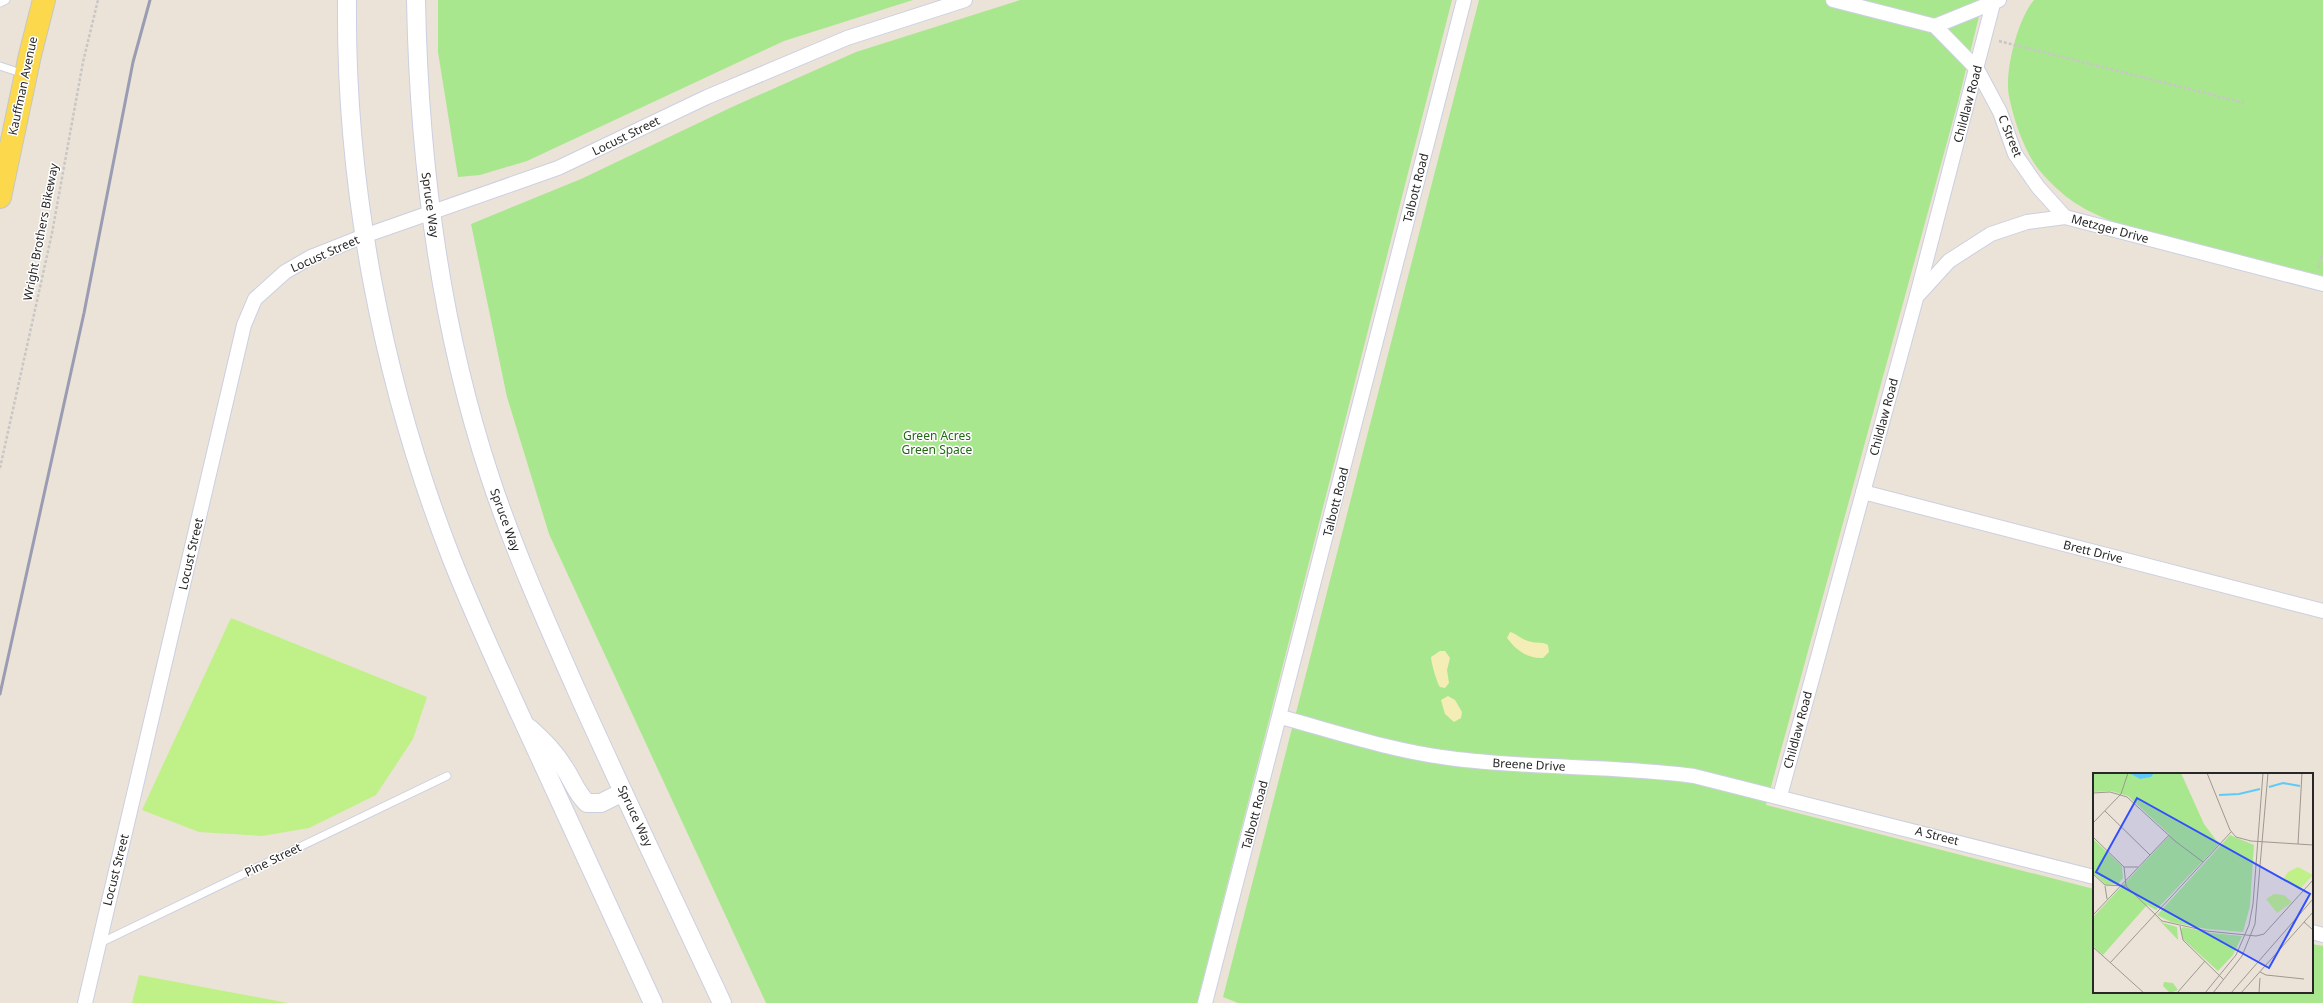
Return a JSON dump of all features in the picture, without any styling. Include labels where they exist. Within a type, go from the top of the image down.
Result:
[{"type":"main road","name":"Kauffman Avenue","points":[[0,197],[10,132],[44,0]]},
{"type":"street","points":[[347,0],[348,48],[355,161],[364,236],[395,382],[425,485],[466,594],[524,724],[653,1003]]},
{"type":"street","name":"Spruce Way","points":[[416,0],[420,124],[431,213],[451,336],[490,476],[525,575],[623,792],[722,1003]]},
{"type":"street","name":"Locust Street","points":[[85,1003],[244,325],[255,300],[285,272],[311,257],[364,236],[558,168],[707,97],[847,38],[964,0]]},
{"type":"street","name":"Talbott Road","points":[[1205,1003],[1281,717],[1464,0]]},
{"type":"street","points":[[1833,0],[1935,26],[1996,1]]},
{"type":"street","name":"Childlaw Road","points":[[1780,796],[1996,1]]},
{"type":"street","name":"C Street","points":[[1935,26],[1977,69],[2000,112],[2015,154],[2038,186],[2065,217]]},
{"type":"street","name":"Metzger Drive","points":[[1917,295],[1949,261],[1991,234],[2027,222],[2065,217],[2323,284]]},
{"type":"street","name":"Brett Drive","points":[[1863,492],[2323,611]]},
{"type":"street","name":"Breene Drive","points":[[1281,717],[1447,758],[1492,763],[1651,770],[1694,776],[1780,796]]},
{"type":"street","points":[[524,724],[551,748],[565,769],[578,795],[587,803],[601,803],[623,792]]},
{"type":"street","name":"A Street","points":[[1780,796],[2093,877]]},
{"type":"street","points":[[2313,932],[2323,935]]},
{"type":"lane","points":[[0,3],[6,0]]},
{"type":"lane","points":[[0,66],[26,74]]},
{"type":"lane","name":"Pine Street","points":[[98,945],[447,776]]},
{"type":"path","name":"Wright Brothers Bikeway","points":[[0,468],[52,233],[83,62],[98,0]]},
{"type":"path","points":[[1985,38],[2245,103]]},
{"type":"green space","points":[[438,0],[913,0],[784,41],[527,161],[480,175],[458,177],[438,52]]},
{"type":"green space","name":"Green Acres Green Space","points":[[1020,0],[1452,0],[1197,1003],[766,1003],[549,534],[507,397],[471,224],[581,179],[732,107],[856,52]]},
{"type":"green space","points":[[1479,0],[1983,0],[1958,102],[1766,805],[2093,889],[2093,993],[2313,993],[2313,944],[2323,946],[2323,1003],[1238,1003],[1223,997]]},
{"type":"green space","points":[[2034,0],[2323,0],[2323,276],[2117,223],[2094,214],[2075,203],[2057,189],[2040,171],[2029,155],[2013,115],[2009,96],[2008,86],[2010,60],[2023,19]]},
{"type":"green space","points":[[231,618],[427,697],[413,739],[376,795],[309,828],[262,836],[199,832],[142,810]]},
{"type":"green space","points":[[139,975],[288,1003],[132,1003]]},
{"type":"sand","points":[[1510,632],[1528,641],[1548,645],[1549,652],[1543,658],[1532,657],[1523,653],[1518,650],[1507,638]]},
{"type":"sand","points":[[1440,651],[1445,651],[1450,658],[1447,670],[1449,683],[1445,688],[1440,687],[1439,685],[1431,660],[1431,657]]},
{"type":"sand","points":[[1448,696],[1455,700],[1462,712],[1461,718],[1454,722],[1445,714],[1441,700]]},
{"type":"railway","points":[[0,694],[84,313],[133,62],[150,0]]}]
